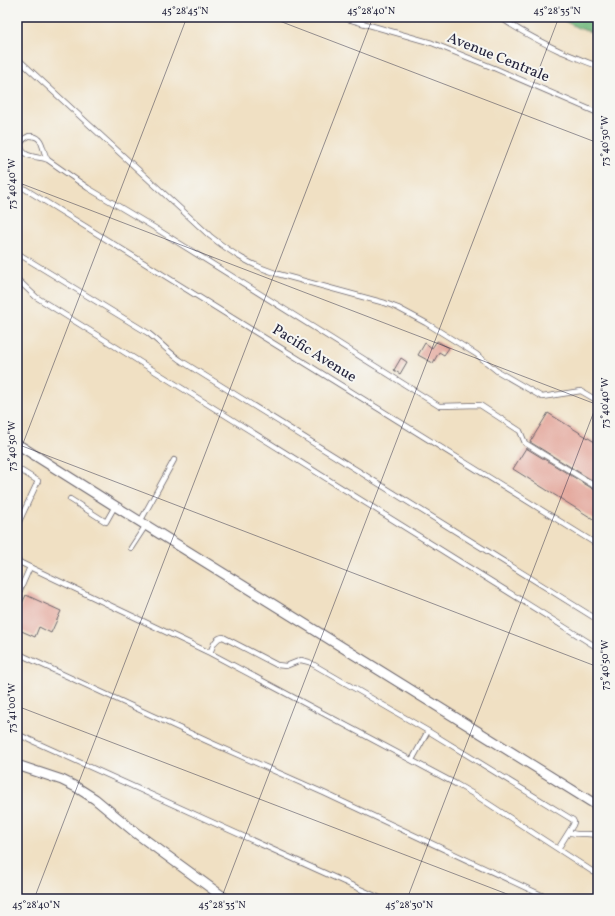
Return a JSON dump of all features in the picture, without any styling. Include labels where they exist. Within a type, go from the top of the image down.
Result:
[{"type":"street","points":[[17,444],[114,506],[598,806]]},
{"type":"street","points":[[17,765],[62,780],[76,787],[226,899]]},
{"type":"lane","name":"Avenue Centrale","points":[[341,17],[432,43],[598,113]]},
{"type":"lane","points":[[360,23],[362,17]]},
{"type":"lane","points":[[500,17],[529,36],[574,57],[598,66]]},
{"type":"lane","points":[[17,58],[210,236],[237,256],[264,270],[385,303],[398,308],[426,323],[476,354],[497,371],[542,397],[581,391],[598,401]]},
{"type":"lane","points":[[48,160],[39,138],[36,136],[29,136],[24,139],[21,146],[26,155],[48,160],[88,188],[155,228],[438,406],[480,405],[520,431],[525,443],[598,488]]},
{"type":"lane","name":"Pacific Avenue","points":[[17,184],[598,545]]},
{"type":"lane","points":[[17,253],[148,333],[175,357],[598,620]]},
{"type":"lane","points":[[17,279],[36,297],[598,648]]},
{"type":"lane","points":[[131,548],[174,460]]},
{"type":"lane","points":[[17,468],[38,481],[17,526]]},
{"type":"lane","points":[[70,499],[106,522],[114,506]]},
{"type":"lane","points":[[17,561],[210,653],[412,760],[475,795],[598,875]]},
{"type":"lane","points":[[17,597],[30,568]]},
{"type":"lane","points":[[210,653],[216,641],[223,637],[277,665],[286,666],[299,660],[307,661],[428,731],[573,820],[574,825],[558,849]]},
{"type":"lane","points":[[17,653],[550,899]]},
{"type":"lane","points":[[412,760],[428,731]]},
{"type":"lane","points":[[17,734],[382,899]]},
{"type":"lane","points":[[569,832],[598,836]]},
{"type":"green space","points":[[557,17],[598,17],[598,34],[578,28]]},
{"type":"building","points":[[437,341],[449,348],[444,355],[439,352],[433,363],[418,355],[425,343],[432,348]]},
{"type":"building","points":[[401,358],[407,362],[400,374],[394,370]]},
{"type":"building","points":[[548,413],[598,444],[598,484],[530,442]]},
{"type":"building","points":[[526,448],[598,492],[598,522],[513,469]]},
{"type":"building","points":[[26,595],[61,611],[51,633],[39,627],[35,637],[17,629],[17,614]]}]
